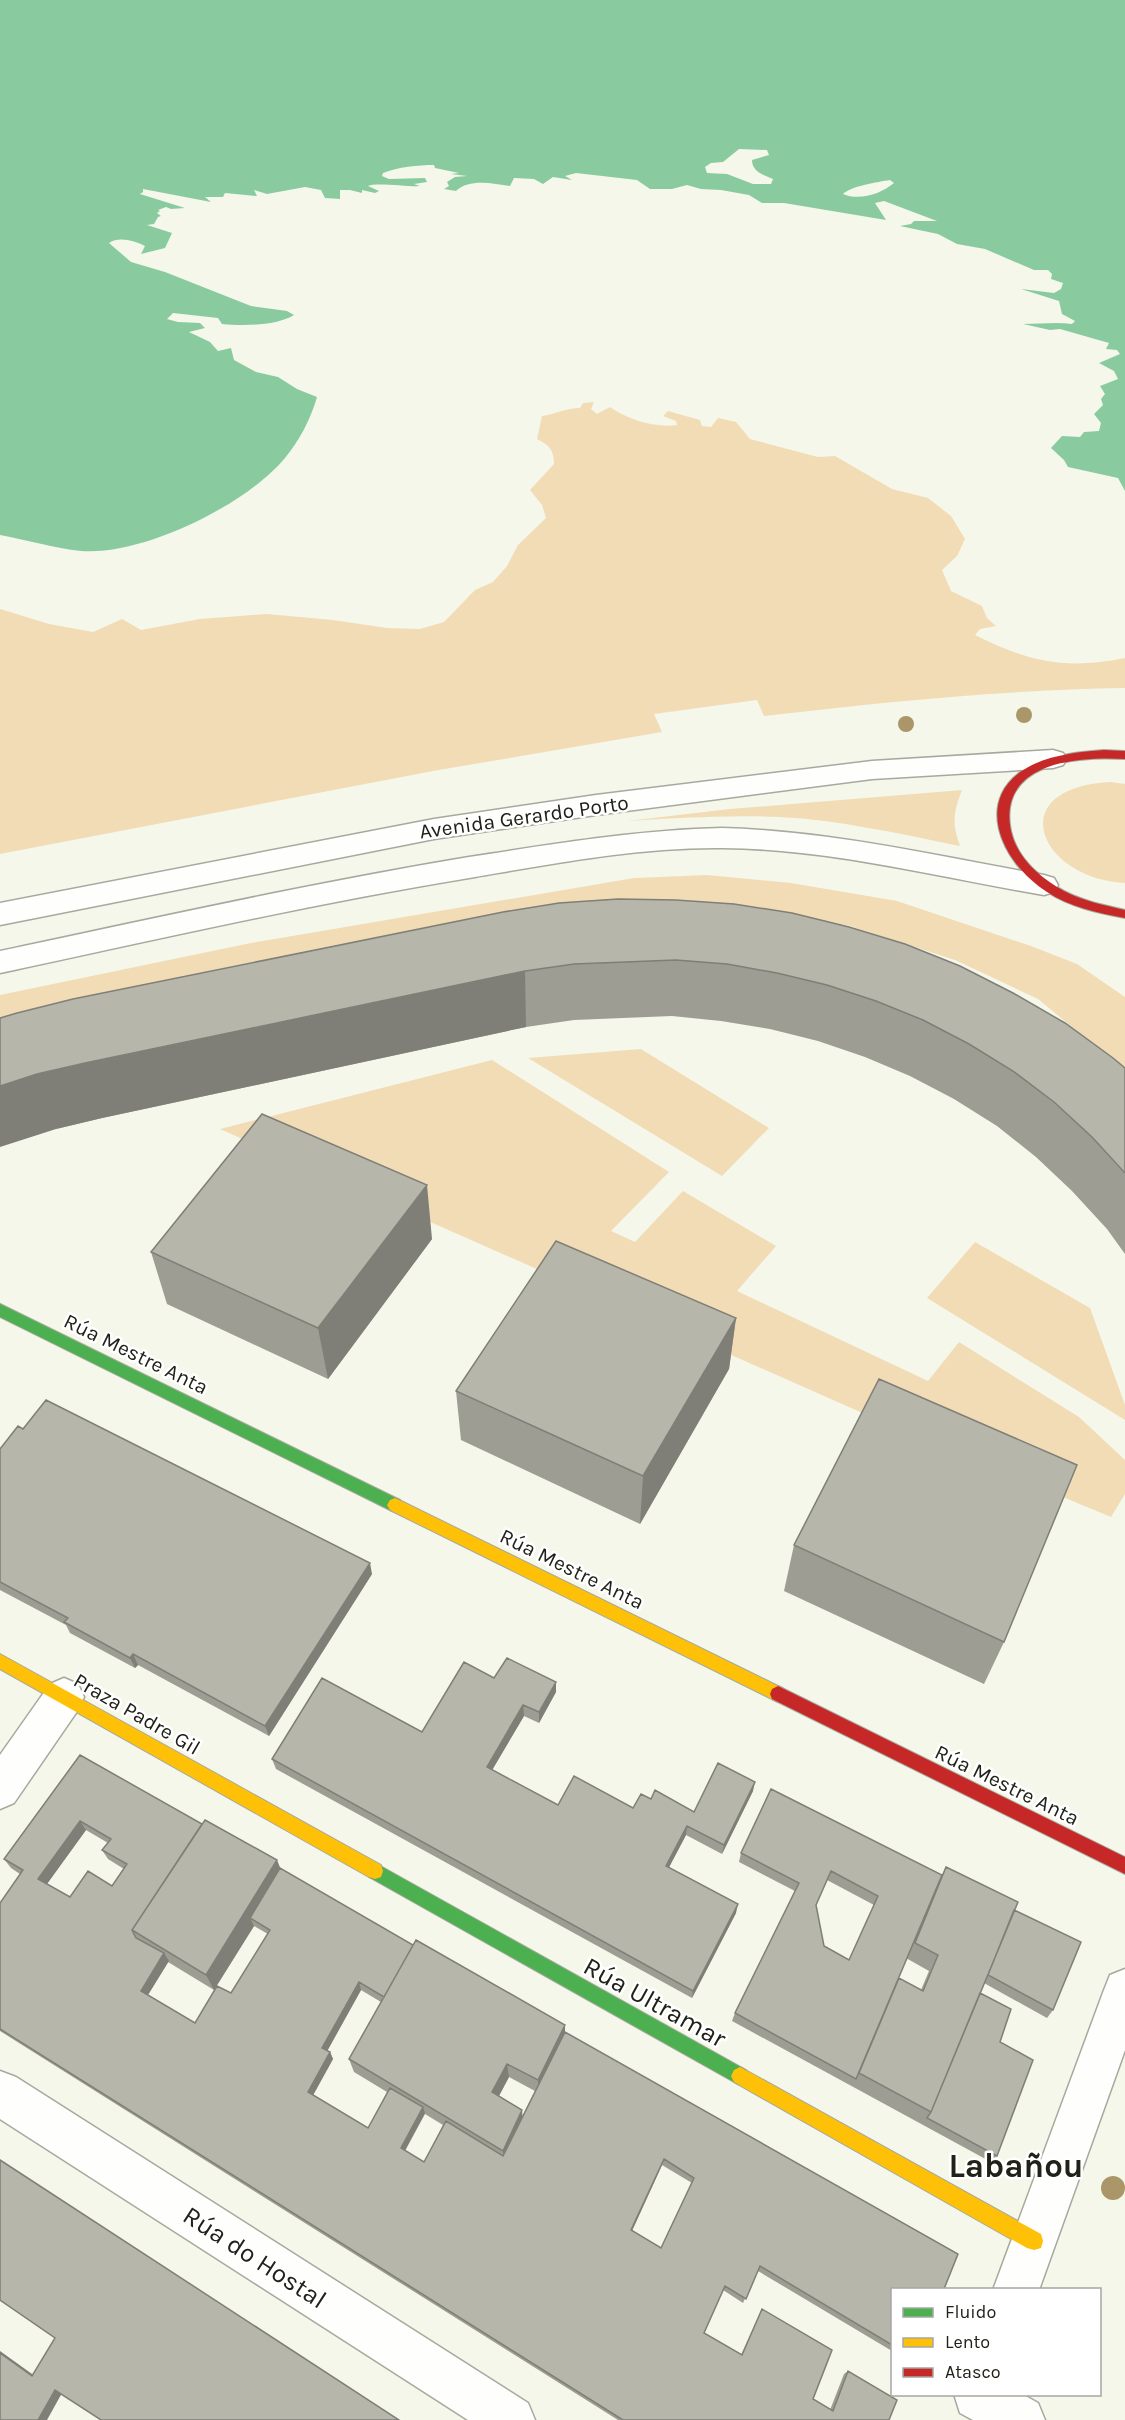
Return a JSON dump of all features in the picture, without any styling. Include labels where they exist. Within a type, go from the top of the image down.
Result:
[{"type":"street","points":[[1125,755],[1080,753],[1053,759],[1027,772],[1009,792],[1001,814],[1005,839],[1019,864],[1044,885],[1063,897],[1085,905],[1125,914]]},
{"type":"street","name":"Avenida Gerardo Porto","points":[[0,914],[434,829],[872,770],[1053,759]]},
{"type":"street","name":"Avenida Gerardo Porto","points":[[0,962],[442,871],[610,844],[682,839],[755,839],[874,854],[1044,885]]},
{"type":"street","points":[[1085,905],[1109,926]]},
{"type":"street","name":"Rúa Mestre Anta","points":[[0,1310],[1125,1866]]},
{"type":"street","name":"Praza Padre Gil","points":[[0,1661],[252,1804]]},
{"type":"street","points":[[0,1789],[64,1697]]},
{"type":"street","name":"Rúa Ultramar","points":[[252,1804],[1034,2241]]},
{"type":"street","points":[[1016,2288],[1125,1990]]},
{"type":"street","name":"Rúa do Hostal","points":[[0,2094],[511,2420]]},
{"type":"street","points":[[974,2404],[1021,2420]]},
{"type":"shaded area","points":[[0,0],[1125,0],[1125,491],[1118,478],[1068,467],[1051,448],[1062,436],[1080,437],[1084,432],[1099,431],[1101,423],[1094,414],[1103,405],[1101,399],[1105,394],[1100,386],[1118,379],[1114,371],[1099,363],[1120,354],[1117,350],[1106,349],[1109,343],[1060,329],[1050,330],[1023,324],[1072,324],[1075,321],[1062,314],[1059,301],[1021,289],[1054,293],[1061,289],[1063,283],[1051,279],[1052,274],[1048,270],[1034,270],[985,249],[957,244],[938,234],[900,226],[911,224],[914,221],[937,221],[884,201],[875,203],[886,220],[784,203],[762,203],[749,195],[721,190],[701,189],[687,185],[672,189],[650,189],[637,180],[576,173],[565,176],[572,180],[553,177],[543,184],[534,179],[514,178],[510,186],[475,183],[456,191],[444,189],[449,186],[447,182],[455,177],[467,176],[451,174],[459,173],[428,165],[395,169],[383,173],[382,176],[389,179],[425,178],[427,182],[414,184],[420,186],[378,184],[368,186],[379,191],[375,193],[362,190],[362,193],[340,190],[340,199],[325,198],[321,190],[305,187],[267,194],[254,190],[257,196],[225,193],[223,197],[205,197],[211,202],[143,189],[140,194],[185,208],[166,207],[158,210],[160,211],[157,213],[161,216],[154,224],[147,225],[172,233],[165,248],[141,254],[145,246],[137,242],[122,240],[109,243],[131,262],[165,272],[251,306],[287,311],[294,315],[269,323],[249,325],[222,324],[218,318],[173,313],[167,319],[200,323],[205,328],[189,332],[210,342],[218,351],[231,348],[234,360],[256,372],[278,377],[297,389],[317,397],[312,413],[290,451],[268,475],[246,493],[220,509],[163,536],[134,545],[106,550],[81,551],[0,535]],"holes":[[[739,149],[767,150],[769,155],[752,160],[756,170],[773,179],[771,184],[753,184],[727,174],[707,173],[705,167],[711,163],[723,162]],[[890,180],[894,183],[870,195],[856,197],[843,194],[858,187]]]},
{"type":"shaded area","points":[[594,402],[591,409],[597,414],[610,407],[633,419],[651,424],[677,425],[676,421],[663,416],[668,411],[700,420],[702,426],[711,427],[718,418],[736,422],[750,439],[818,457],[835,456],[892,489],[928,498],[951,516],[965,539],[957,556],[942,570],[951,591],[982,606],[987,618],[996,626],[980,629],[975,635],[1013,652],[1048,661],[1084,663],[1125,658],[1125,688],[1034,691],[764,716],[757,700],[654,714],[662,732],[433,771],[0,854],[0,609],[49,624],[93,632],[122,619],[141,630],[200,619],[267,614],[387,628],[420,629],[444,622],[475,590],[493,582],[507,566],[518,545],[546,518],[542,505],[530,490],[554,464],[550,448],[537,439],[542,416],[580,408],[583,403]]},
{"type":"shaded area","points":[[1110,782],[1125,784],[1125,883],[1095,878],[1071,866],[1054,851],[1044,833],[1044,816],[1054,800],[1076,788]]},
{"type":"shaded area","points":[[962,790],[955,818],[960,846],[870,828],[802,819],[760,816],[627,821],[730,809]]},
{"type":"shaded area","points":[[707,875],[791,883],[897,901],[1077,964],[1125,997],[1125,1071],[1038,999],[955,960],[850,926],[775,911],[498,915],[325,947],[111,992],[0,1020],[0,995],[251,943],[634,878]]},
{"type":"shaded area","points":[[641,1049],[769,1128],[722,1176],[528,1058]]},
{"type":"shaded area","points":[[492,1060],[669,1172],[611,1231],[635,1242],[683,1191],[776,1246],[737,1291],[928,1381],[959,1342],[1079,1417],[1125,1460],[1125,1494],[1111,1517],[876,1419],[220,1129]]},
{"type":"shaded area","points":[[975,1242],[1090,1308],[1125,1405],[1125,1420],[927,1298]]},
{"type":"building","points":[[618,899],[734,904],[792,913],[905,944],[960,966],[1013,993],[1065,1023],[1125,1068],[1125,1173],[1092,1137],[1054,1102],[1013,1071],[923,1020],[827,985],[727,964],[676,960],[574,964],[525,971],[85,1063],[37,1074],[0,1086],[0,1018],[73,999],[503,912],[559,903]]},
{"type":"building","points":[[262,1114],[427,1185],[318,1328],[151,1252]]},
{"type":"building","points":[[556,1241],[736,1318],[643,1476],[456,1391]]},
{"type":"building","points":[[879,1379],[1077,1465],[1004,1642],[794,1545]]},
{"type":"building","points":[[46,1400],[370,1563],[265,1726],[133,1654],[130,1658],[64,1622],[68,1618],[0,1582],[0,1449],[18,1426],[23,1429]]},
{"type":"building","points":[[507,1658],[556,1682],[539,1712],[523,1705],[487,1767],[558,1805],[574,1776],[633,1808],[641,1794],[651,1799],[655,1790],[694,1812],[718,1763],[755,1782],[724,1845],[687,1826],[666,1866],[738,1904],[693,1991],[272,1759],[322,1678],[422,1732],[464,1662],[494,1678]]},
{"type":"building","points":[[80,1755],[202,1824],[132,1930],[136,1938],[164,1953],[141,1991],[195,2023],[217,1986],[231,1993],[270,1930],[250,1918],[280,1868],[413,1945],[384,1997],[359,1982],[322,2048],[330,2052],[308,2092],[368,2128],[390,2088],[423,2107],[401,2148],[424,2162],[446,2121],[503,2156],[565,2032],[958,2254],[944,2288],[891,2288],[891,2344],[760,2266],[746,2299],[725,2286],[704,2333],[742,2355],[762,2309],[832,2350],[813,2399],[833,2411],[848,2371],[897,2400],[889,2420],[623,2420],[0,2029],[0,1903],[23,1870],[4,1859]],"holes":[[[80,1821],[111,1839],[102,1850],[127,1864],[112,1886],[88,1871],[70,1897],[38,1879]],[[664,2159],[694,2178],[661,2248],[631,2230]]]},
{"type":"building","points":[[771,1789],[942,1875],[856,2079],[735,2013],[799,1883],[741,1853]],"holes":[[[831,1871],[878,1896],[849,1960],[824,1946],[816,1905]]]},
{"type":"building","points":[[205,1820],[277,1860],[206,1975],[132,1930]]},
{"type":"building","points":[[946,1867],[1018,1902],[931,2112],[859,2073],[899,1978],[923,1991],[938,1955],[915,1943]]},
{"type":"building","points":[[1014,1910],[1081,1942],[1053,2010],[988,1975]]},
{"type":"building","points":[[416,1940],[565,2025],[538,2080],[507,2064],[492,2092],[522,2110],[503,2151],[349,2059]]},
{"type":"building","points":[[980,1993],[1011,2009],[1000,2042],[1033,2060],[997,2156],[927,2118]]},
{"type":"building","points":[[0,2160],[399,2420],[101,2420],[55,2390],[38,2420],[0,2420],[0,2353],[32,2376],[55,2338],[0,2300]]},
{"type":"traffic: fast","points":[[0,1310],[395,1505]]},
{"type":"traffic: fast","points":[[375,1871],[740,2076]]},
{"type":"traffic: slow","points":[[395,1505],[778,1694]]},
{"type":"traffic: slow","points":[[0,1661],[375,1871]]},
{"type":"traffic: slow","points":[[740,2076],[1034,2241]]},
{"type":"traffic: jam","points":[[1125,755],[1081,755],[1036,768],[1019,779],[1006,795],[1002,815],[1010,848],[1025,868],[1038,880],[1069,899],[1125,914]]},
{"type":"traffic: jam","points":[[778,1694],[1125,1866]]},
{"type":"district","name":"Labañou","points":[[1016,2165]]}]
